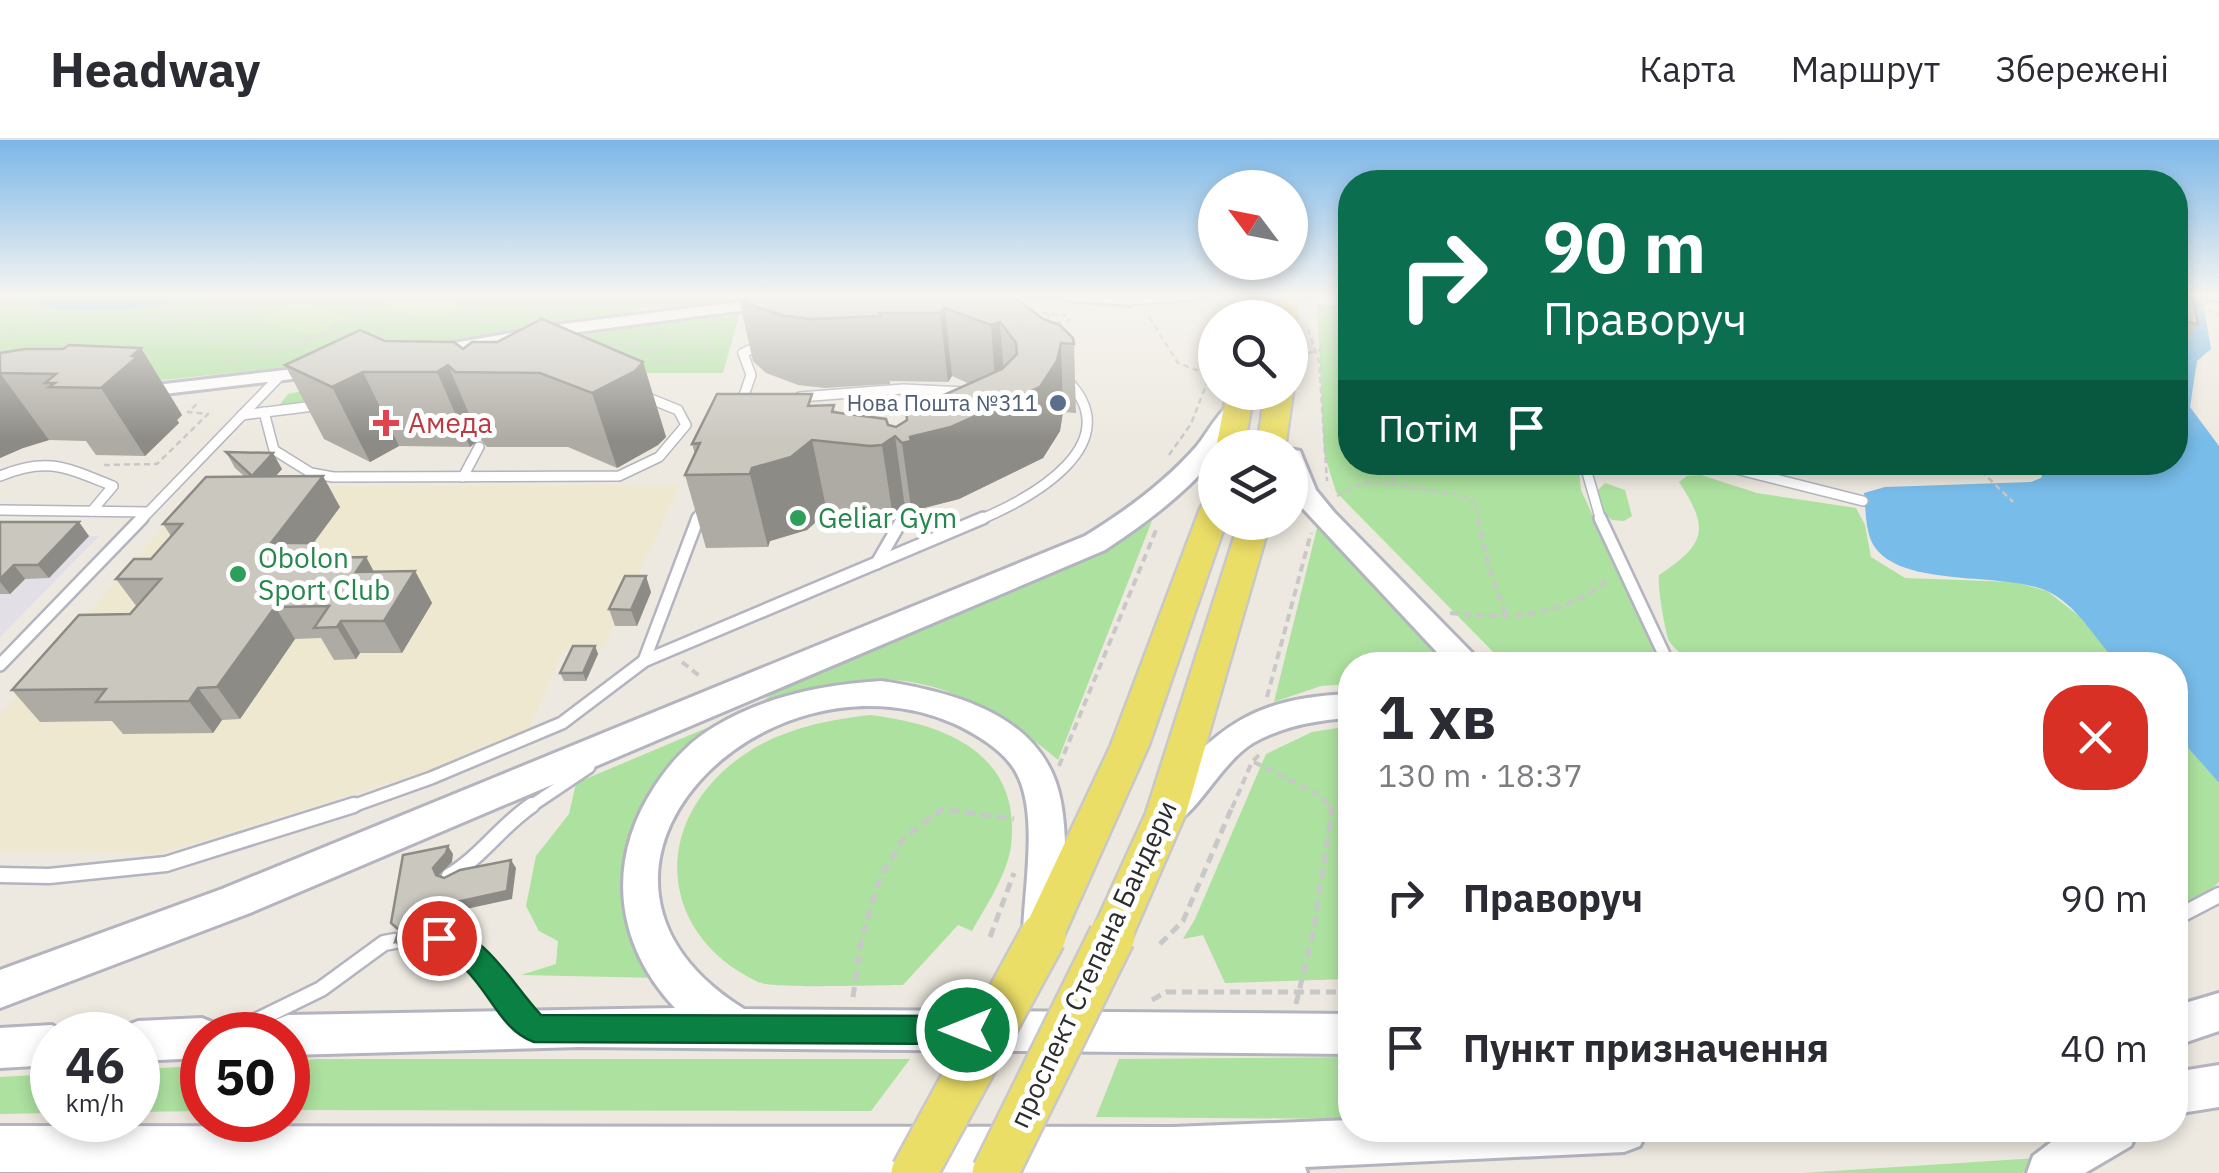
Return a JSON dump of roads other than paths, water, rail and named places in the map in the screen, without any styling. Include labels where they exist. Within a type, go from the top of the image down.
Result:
[{"type":"main road","points":[[0,989],[236,901],[1095,543],[1155,503],[1194,470],[1234,410]]},
{"type":"main road","points":[[1308,495],[1329,506],[1457,652]]},
{"type":"main road","name":"проспект Степана Бандери","points":[[914,1173],[1043,936],[1130,745],[1204,540]]},
{"type":"main road","name":"проспект Степана Бандери","points":[[995,1173],[1112,936],[1166,813],[1249,540]]},
{"type":"main road","points":[[737,1028],[688,994],[658,952],[642,920],[642,842],[659,803],[686,768],[725,736],[770,713],[822,697],[869,692],[914,696],[975,717],[1004,735],[1022,753],[1038,779],[1043,828],[1043,936]]},
{"type":"main road","points":[[1166,813],[1216,752],[1273,720],[1303,710],[1338,707]]},
{"type":"main road","points":[[2188,1022],[2219,1012]]},
{"type":"main road","points":[[310,1034],[534,1028],[1338,1034]]},
{"type":"main road","points":[[0,1048],[30,1047]]},
{"type":"main road","points":[[0,1148],[431,1152],[579,1159],[1173,1150],[1353,1142]]},
{"type":"main road","points":[[2050,1173],[2092,1142]]},
{"type":"main road","points":[[1173,1150],[1284,1173]]},
{"type":"main road","points":[[384,1173],[431,1152]]},
{"type":"street","points":[[414,355],[486,343]]},
{"type":"street","points":[[123,393],[278,378],[336,368]]},
{"type":"lane","points":[[737,413],[751,376],[743,353],[768,343]]},
{"type":"lane","points":[[0,875],[49,876],[166,864],[300,824],[431,778],[562,723],[644,661],[1017,504],[1046,488],[1081,450],[1087,412],[1076,386],[1058,373]]},
{"type":"lane","points":[[0,665],[278,378]]},
{"type":"lane","points":[[781,398],[858,396],[901,384],[936,385],[981,396]]},
{"type":"lane","points":[[264,412],[274,450],[311,473],[332,477],[619,476],[645,467],[676,446],[686,424],[678,410],[633,392]]},
{"type":"lane","points":[[742,399],[762,398]]},
{"type":"lane","points":[[242,415],[339,403]]},
{"type":"lane","points":[[462,477],[480,447]]},
{"type":"lane","points":[[0,476],[45,460],[113,486],[92,511]]},
{"type":"lane","points":[[1586,475],[1590,495],[1620,566],[1663,652]]},
{"type":"lane","points":[[1760,475],[1863,501]]},
{"type":"lane","points":[[644,661],[707,494]]},
{"type":"lane","points":[[0,510],[148,512]]},
{"type":"lane","points":[[877,563],[904,516]]},
{"type":"lane","points":[[449,876],[468,865],[516,816],[662,726]]},
{"type":"lane","points":[[2188,911],[2219,895]]},
{"type":"lane","points":[[273,1012],[321,988],[392,937]]},
{"type":"lane","points":[[439,938],[454,940],[484,965],[498,989],[534,1028]]},
{"type":"water","points":[[2188,343],[2210,343],[2211,349],[2197,361],[2190,407],[2219,446],[2219,783],[2188,748],[2188,652],[2108,652],[2080,617],[2051,593],[2009,582],[1908,569],[1888,560],[1874,546],[1867,528],[1864,493],[1885,487],[2031,482],[2041,478],[2188,475]]},
{"type":"place","name":"Нова Пошта №311","points":[[1058,403]]},
{"type":"place","name":"Амеда","points":[[386,423]]},
{"type":"place","name":"Geliar Gym","points":[[798,518]]},
{"type":"place","name":"Obolon Sport Club","points":[[238,574]]}]
